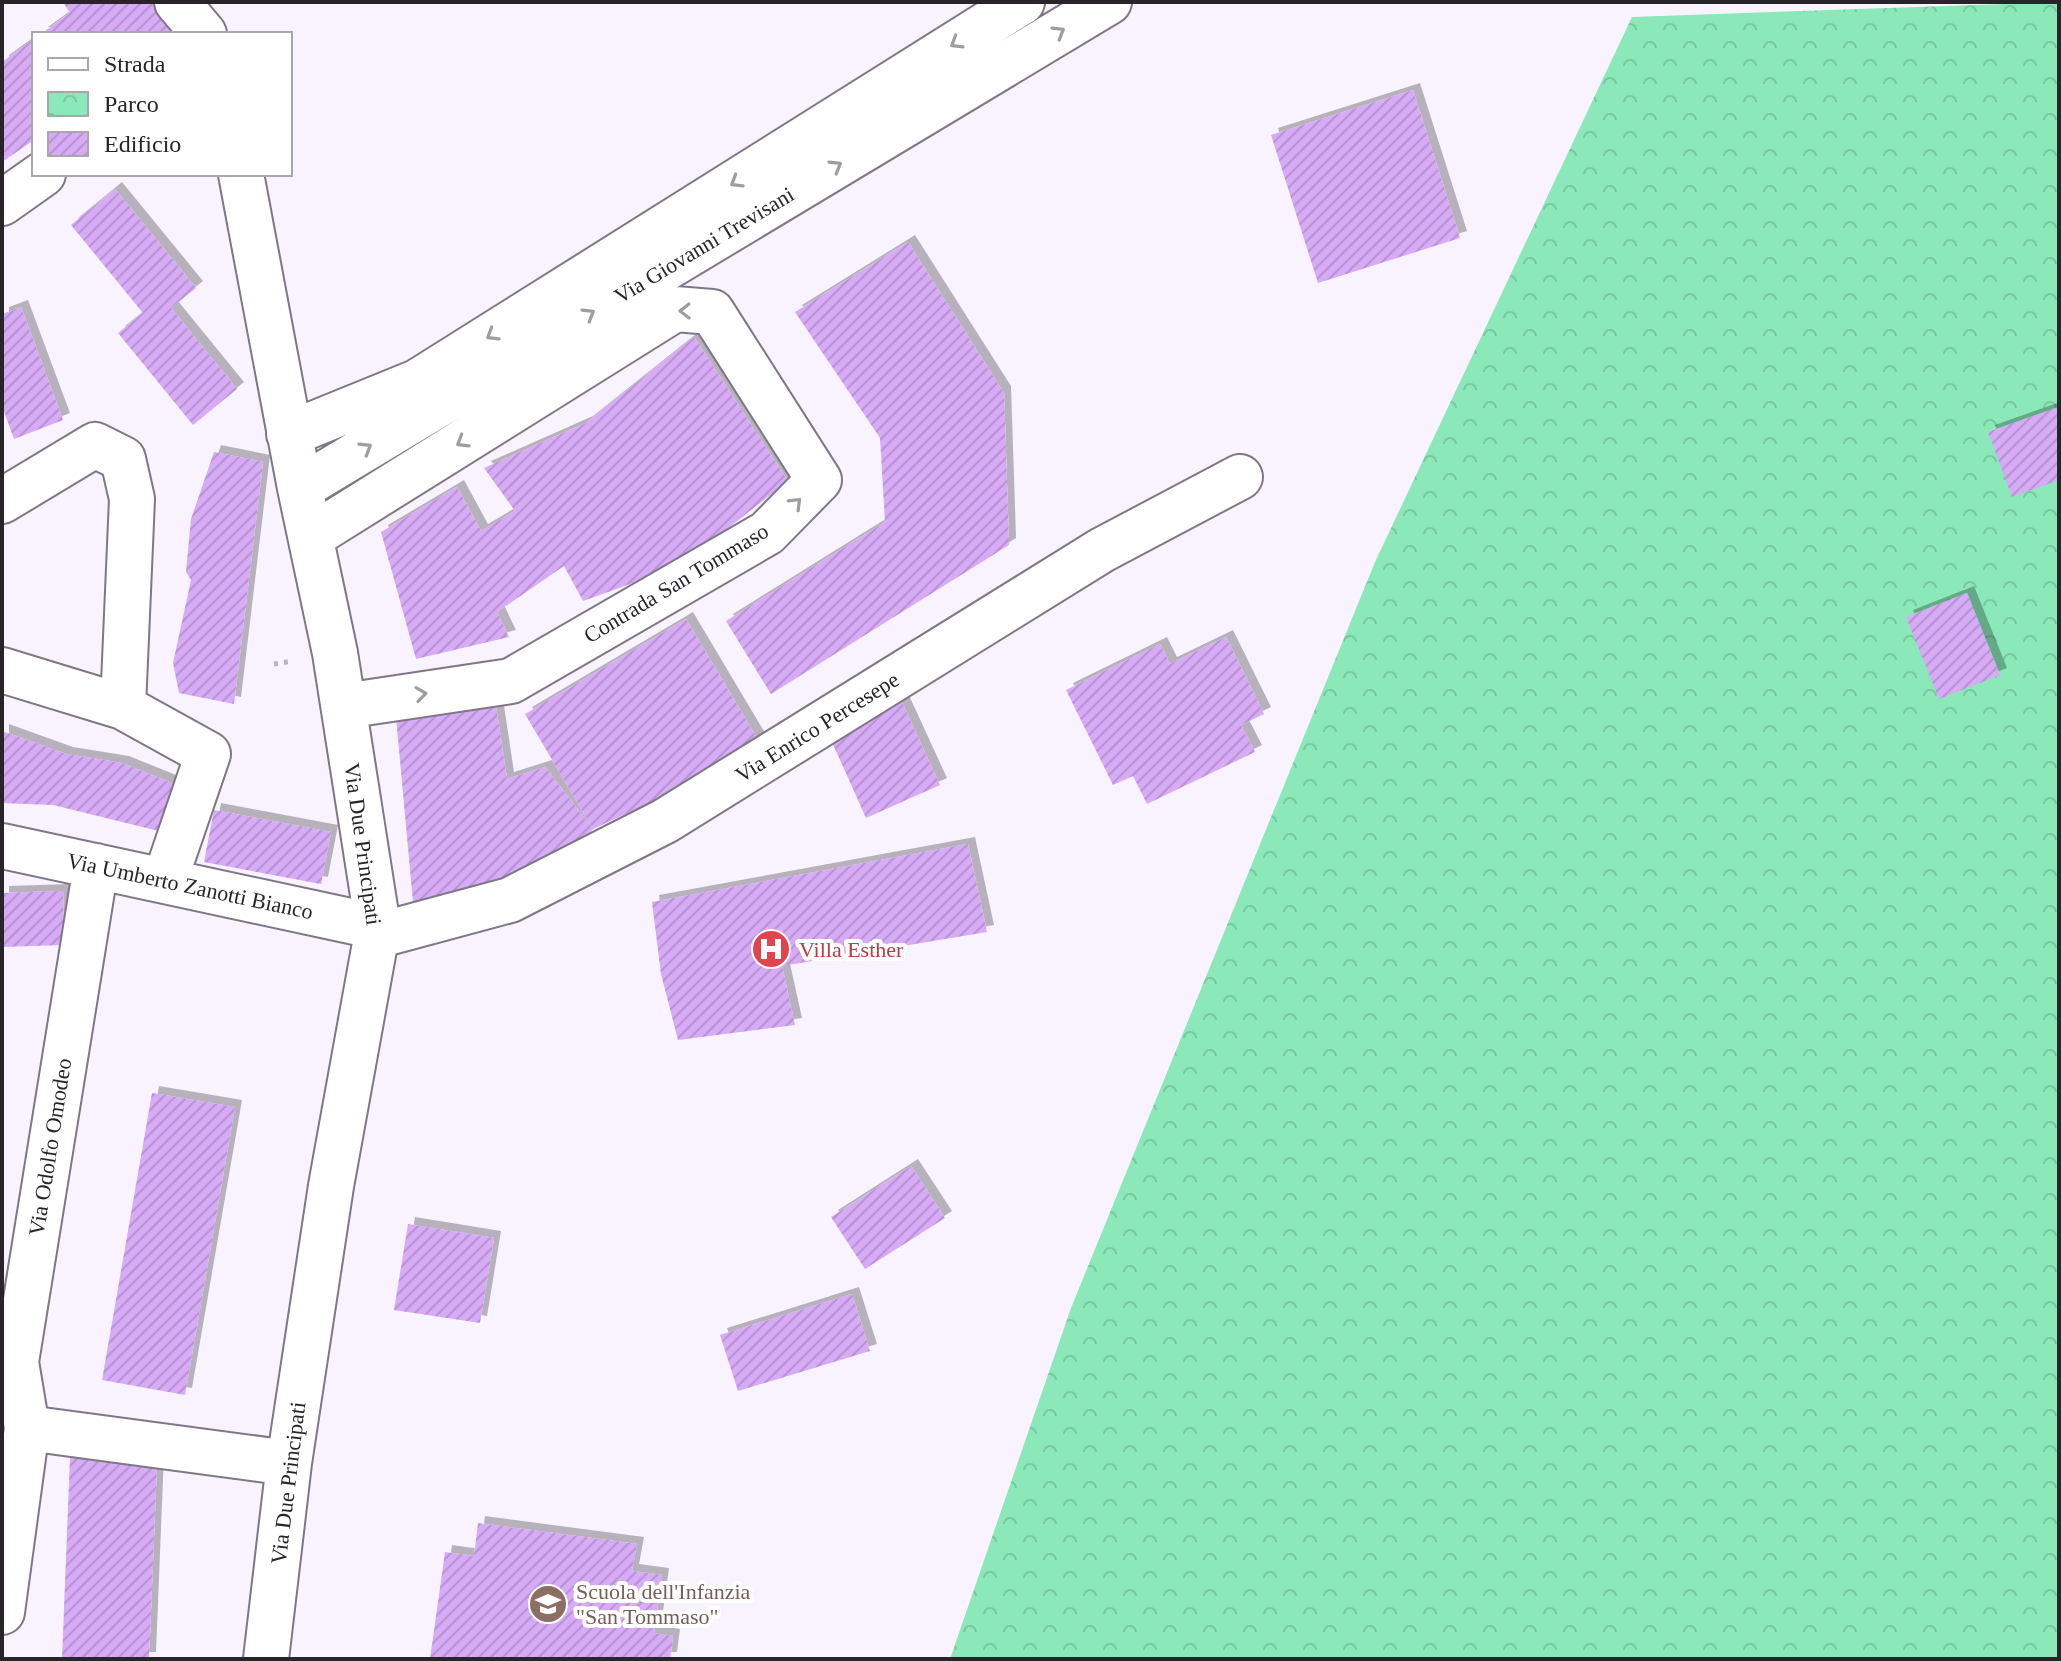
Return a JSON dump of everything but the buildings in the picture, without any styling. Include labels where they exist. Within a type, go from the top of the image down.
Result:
[{"type":"street","name":"Via Giovanni Trevisani","points":[[289,434],[417,382],[1022,2]]},
{"type":"street","name":"Via Giovanni Trevisani","points":[[300,488],[1109,2]]},
{"type":"street","points":[[2,203],[40,176]]},
{"type":"street","name":"Via Due Principati","points":[[241,176],[344,706],[377,932],[331,1186],[289,1463],[266,1659]]},
{"type":"street","name":"Contrada San Tommaso","points":[[312,536],[675,309],[712,312],[819,480],[767,533],[511,681],[344,706]]},
{"type":"street","points":[[2,501],[95,445],[123,459],[132,499],[123,707]]},
{"type":"street","name":"Via Enrico Percesepe","points":[[377,932],[510,900],[665,821],[1102,550],[1240,477]]},
{"type":"street","points":[[2,670],[123,707],[208,754],[165,880]]},
{"type":"street","name":"Via Umberto Zanotti Bianco","points":[[2,846],[165,880],[377,932]]},
{"type":"street","name":"Via Odolfo Omodeo","points":[[2,1612],[27,1428],[9,1359],[16,1263],[96,866]]},
{"type":"street","points":[[27,1428],[289,1463]]},
{"type":"green space","points":[[2059,2],[2059,1659],[950,1659],[1071,1308],[1375,562],[1632,17]]},
{"type":"place","name":"Villa Esther","points":[[771,949]]},
{"type":"place","name":"Scuola dell'Infanzia \"San Tommaso\"","points":[[548,1604]]}]
